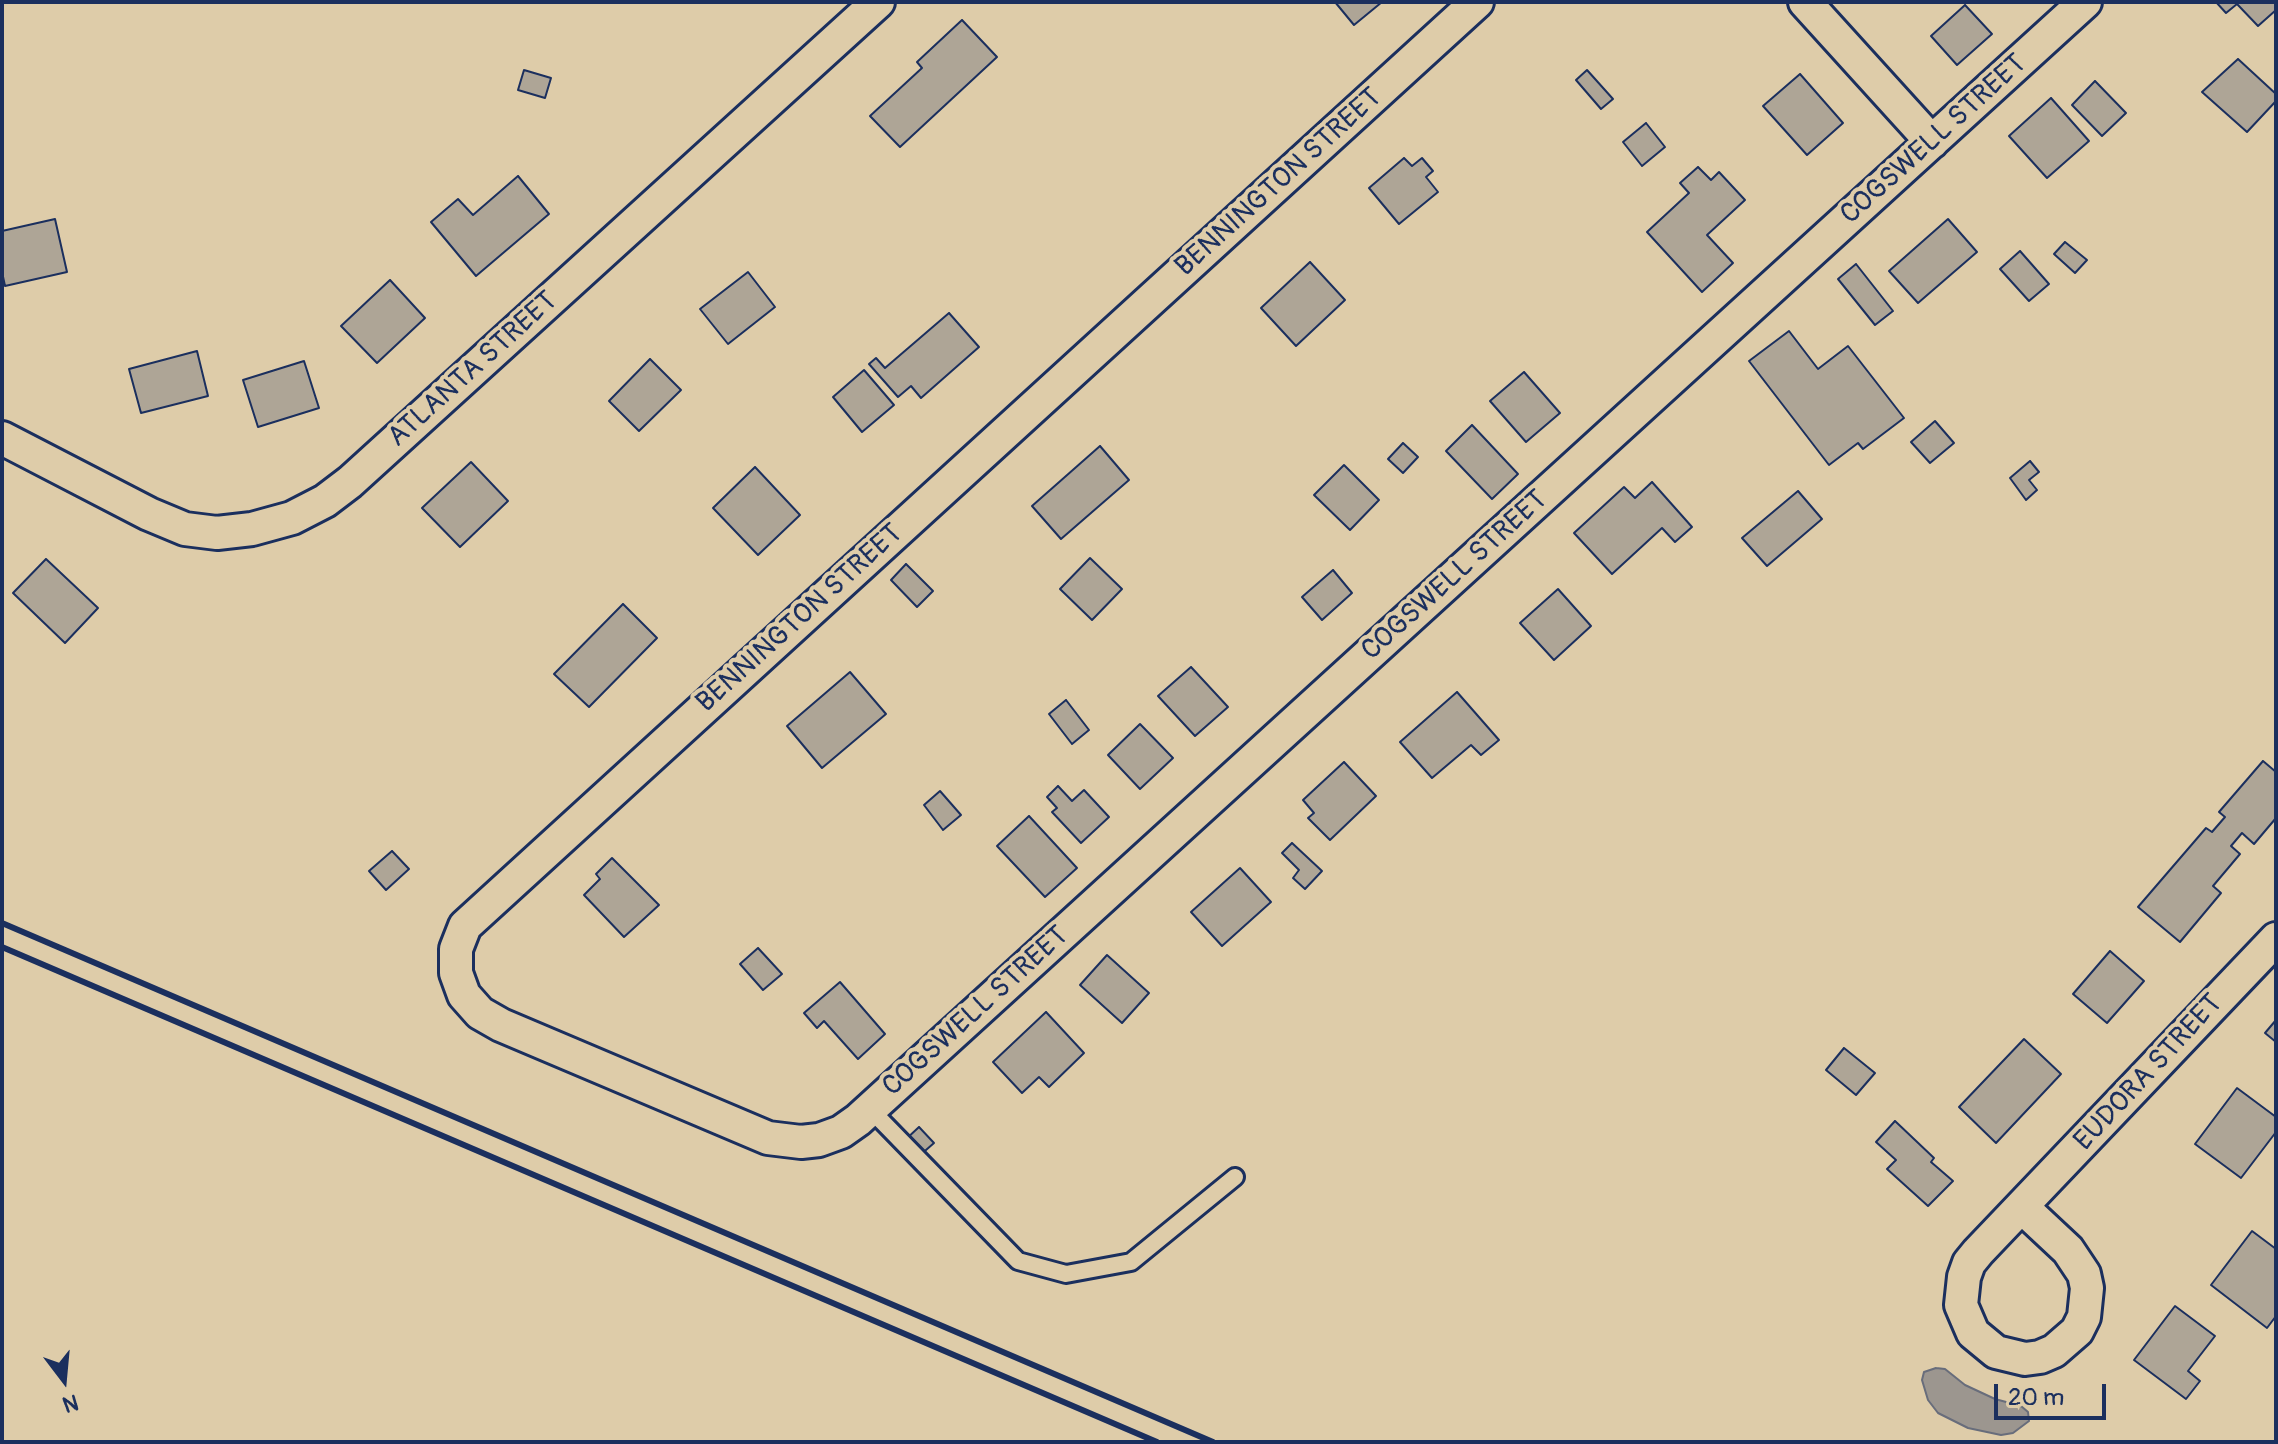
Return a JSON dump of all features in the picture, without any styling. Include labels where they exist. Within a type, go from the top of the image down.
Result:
[{"type":"street","name":"ATLANTA STREET","points":[[2,438],[149,514],[185,529],[217,533],[252,529],[292,518],[325,501],[350,482],[878,2]]},
{"type":"street","name":"BENNINGTON STREET","points":[[819,1140],[801,1142],[768,1138],[501,1025],[480,1013],[464,995],[456,973],[456,949],[465,926],[1477,2]]},
{"type":"street","points":[[1805,2],[1932,142]]},
{"type":"street","name":"COGSWELL STREET","points":[[819,1140],[841,1132],[870,1109],[2085,2]]},
{"type":"street","name":"EUDORA STREET","points":[[2022,1207],[2068,1250],[2084,1274],[2087,1288],[2084,1317],[2077,1331],[2054,1351],[2025,1359],[1996,1352],[1983,1344],[1965,1319],[1961,1291],[1969,1263],[2022,1207],[2276,939]]},
{"type":"lane","points":[[870,1109],[1018,1261],[1066,1274],[1131,1262],[1235,1177]]},
{"type":"shaded area","points":[[1945,1369],[1965,1385],[1995,1399],[2021,1406],[2028,1412],[2029,1421],[2013,1433],[2001,1435],[1968,1428],[1938,1413],[1928,1400],[1922,1380],[1924,1372]]},
{"type":"building","points":[[1335,2],[1382,2],[1354,25]]},
{"type":"building","points":[[2216,2],[2276,2],[2276,10],[2258,26],[2237,4],[2226,13]]},
{"type":"building","points":[[1965,5],[1992,34],[1957,65],[1931,36]]},
{"type":"building","points":[[962,20],[997,57],[900,147],[870,116],[922,68],[917,62]]},
{"type":"building","points":[[2238,59],[2276,94],[2276,101],[2247,132],[2202,92]]},
{"type":"building","points":[[524,70],[551,78],[545,98],[518,90]]},
{"type":"building","points":[[1587,70],[1613,99],[1601,109],[1576,80]]},
{"type":"building","points":[[1800,74],[1843,123],[1807,155],[1763,106]]},
{"type":"building","points":[[2095,81],[2126,113],[2102,136],[2072,105]]},
{"type":"building","points":[[2051,98],[2089,141],[2047,178],[2009,136]]},
{"type":"building","points":[[1646,123],[1665,147],[1642,166],[1623,142]]},
{"type":"building","points":[[1404,158],[1412,166],[1422,158],[1433,171],[1426,177],[1438,192],[1399,224],[1369,188]]},
{"type":"building","points":[[1698,167],[1711,180],[1719,172],[1745,200],[1707,235],[1733,263],[1702,292],[1647,232],[1689,193],[1680,183]]},
{"type":"building","points":[[518,176],[549,214],[476,276],[431,222],[458,199],[473,215]]},
{"type":"building","points":[[55,219],[67,272],[5,286],[2,231]]},
{"type":"building","points":[[1948,219],[1977,252],[1918,303],[1889,271]]},
{"type":"building","points":[[2065,242],[2087,260],[2075,273],[2054,254]]},
{"type":"building","points":[[2020,251],[2049,284],[2029,301],[2000,269]]},
{"type":"building","points":[[1310,262],[1345,300],[1296,346],[1261,308]]},
{"type":"building","points":[[1856,264],[1893,311],[1875,325],[1838,279]]},
{"type":"building","points":[[748,272],[775,307],[728,344],[700,309]]},
{"type":"building","points":[[390,280],[425,318],[377,363],[341,326]]},
{"type":"building","points":[[949,313],[979,347],[921,398],[911,386],[898,397],[869,364],[876,358],[885,368]]},
{"type":"building","points":[[1789,331],[1818,369],[1848,346],[1904,418],[1863,449],[1858,443],[1829,465],[1749,361]]},
{"type":"building","points":[[197,351],[208,396],[141,413],[129,369]]},
{"type":"building","points":[[650,359],[681,390],[639,431],[609,401]]},
{"type":"building","points":[[304,361],[319,408],[258,427],[243,380]]},
{"type":"building","points":[[864,370],[894,405],[862,432],[833,397]]},
{"type":"building","points":[[1524,372],[1560,413],[1526,442],[1490,401]]},
{"type":"building","points":[[1935,421],[1954,443],[1930,463],[1911,442]]},
{"type":"building","points":[[1472,425],[1518,474],[1492,499],[1446,451]]},
{"type":"building","points":[[1403,443],[1418,457],[1403,473],[1388,459]]},
{"type":"building","points":[[1100,446],[1129,480],[1061,539],[1032,506]]},
{"type":"building","points":[[2030,461],[2039,472],[2029,480],[2037,490],[2026,500],[2010,478]]},
{"type":"building","points":[[471,462],[508,501],[460,547],[422,508]]},
{"type":"building","points":[[1344,465],[1379,500],[1350,530],[1314,495]]},
{"type":"building","points":[[755,467],[800,515],[758,555],[713,508]]},
{"type":"building","points":[[1652,482],[1692,527],[1675,542],[1662,528],[1612,574],[1574,533],[1624,487],[1635,498]]},
{"type":"building","points":[[1798,491],[1822,519],[1767,566],[1742,538]]},
{"type":"building","points":[[1090,558],[1122,589],[1092,620],[1060,589]]},
{"type":"building","points":[[46,559],[98,608],[65,643],[13,593]]},
{"type":"building","points":[[906,564],[933,591],[917,607],[891,580]]},
{"type":"building","points":[[1333,570],[1352,593],[1322,620],[1302,597]]},
{"type":"building","points":[[1558,589],[1591,626],[1554,660],[1520,623]]},
{"type":"building","points":[[623,604],[657,638],[589,707],[554,674]]},
{"type":"building","points":[[1191,667],[1228,707],[1195,736],[1158,696]]},
{"type":"building","points":[[850,672],[886,714],[822,768],[787,726]]},
{"type":"building","points":[[1457,692],[1499,740],[1481,755],[1471,745],[1432,778],[1400,742]]},
{"type":"building","points":[[1066,700],[1089,730],[1072,744],[1049,714]]},
{"type":"building","points":[[1140,724],[1173,758],[1140,789],[1108,755]]},
{"type":"building","points":[[2263,761],[2276,772],[2276,818],[2254,844],[2242,833],[2231,846],[2240,854],[2213,886],[2221,893],[2180,942],[2138,907],[2206,828],[2212,832],[2225,817],[2219,812]]},
{"type":"building","points":[[1344,762],[1376,796],[1330,840],[1308,818],[1314,813],[1303,800]]},
{"type":"building","points":[[1058,786],[1072,801],[1084,790],[1109,817],[1081,843],[1052,812],[1057,808],[1047,797]]},
{"type":"building","points":[[940,791],[961,815],[943,830],[924,805]]},
{"type":"building","points":[[1029,816],[1077,868],[1045,897],[997,846]]},
{"type":"building","points":[[1292,843],[1322,871],[1305,889],[1293,878],[1299,870],[1282,853]]},
{"type":"building","points":[[392,851],[409,869],[386,890],[369,871]]},
{"type":"building","points":[[612,858],[659,905],[624,937],[584,895],[600,879],[596,874]]},
{"type":"building","points":[[1240,868],[1271,902],[1222,946],[1191,912]]},
{"type":"building","points":[[758,948],[782,974],[763,990],[740,964]]},
{"type":"building","points":[[2110,951],[2144,981],[2107,1023],[2073,994]]},
{"type":"building","points":[[1107,955],[1149,993],[1122,1023],[1080,985]]},
{"type":"building","points":[[840,982],[885,1034],[858,1059],[824,1021],[817,1028],[804,1013]]},
{"type":"building","points":[[1046,1012],[1084,1053],[1049,1087],[1039,1077],[1022,1093],[993,1062]]},
{"type":"building","points":[[2276,1020],[2276,1042],[2265,1033]]},
{"type":"building","points":[[2024,1039],[2061,1074],[1996,1143],[1959,1107]]},
{"type":"building","points":[[1844,1048],[1875,1073],[1856,1095],[1826,1070]]},
{"type":"building","points":[[2237,1088],[2276,1117],[2276,1132],[2241,1178],[2195,1144]]},
{"type":"building","points":[[1895,1121],[1934,1158],[1931,1162],[1953,1181],[1928,1206],[1887,1169],[1896,1160],[1876,1142]]},
{"type":"building","points":[[919,1127],[934,1143],[918,1157],[904,1141]]},
{"type":"building","points":[[2252,1231],[2276,1249],[2276,1316],[2267,1328],[2211,1285]]},
{"type":"building","points":[[2175,1306],[2215,1336],[2188,1371],[2200,1381],[2186,1399],[2134,1360]]},
{"type":"railway","points":[[2,923],[1213,1442]]},
{"type":"railway","points":[[2,947],[1157,1442]]}]
